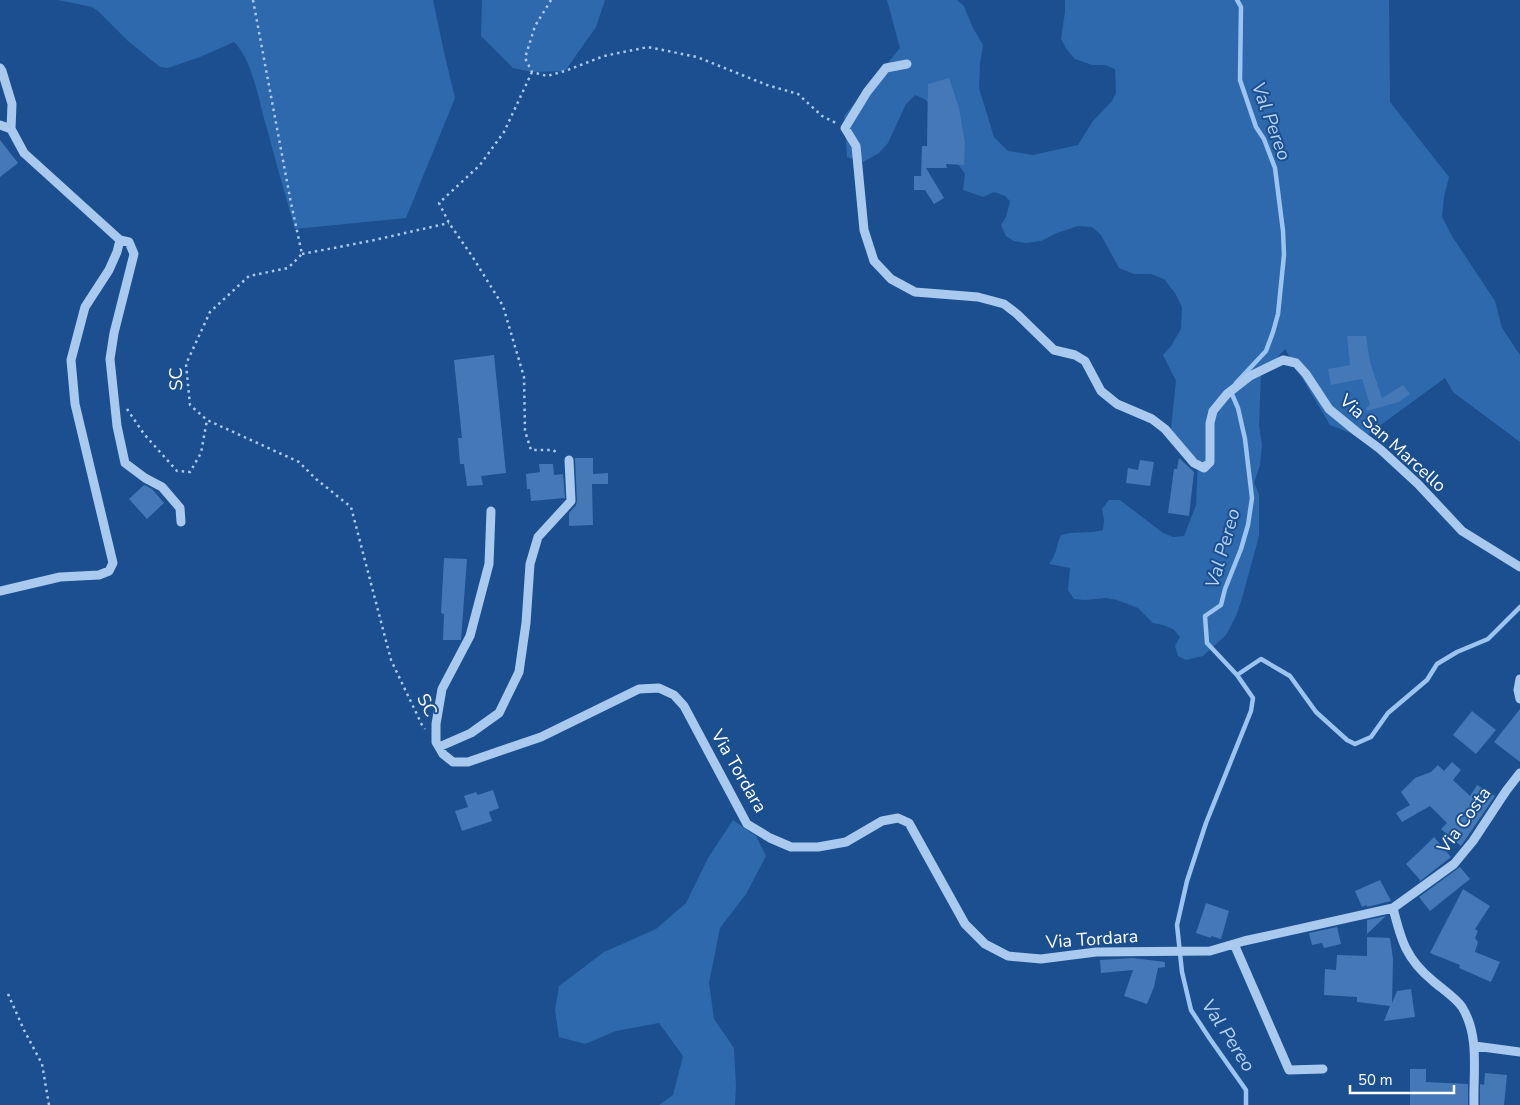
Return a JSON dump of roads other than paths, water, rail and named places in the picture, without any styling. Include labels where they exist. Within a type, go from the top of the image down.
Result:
[{"type":"street","name":"Via San Marcello","points":[[907,64],[886,68],[867,92],[845,128],[856,146],[864,230],[874,261],[891,279],[915,292],[978,298],[1004,304],[1054,350],[1075,355],[1085,361],[1101,391],[1117,404],[1152,419],[1165,429],[1194,463],[1204,468],[1210,462],[1210,423],[1213,411],[1227,394],[1250,376],[1283,360],[1296,364],[1306,374],[1329,409],[1380,448],[1418,484],[1462,531],[1520,567]]},
{"type":"street","points":[[0,68],[12,104],[11,129],[24,152],[120,240],[129,242],[134,254],[130,276],[114,333],[110,359],[117,426],[125,463],[145,478],[162,487],[180,508],[181,522]]},
{"type":"street","points":[[0,125],[11,129]]},
{"type":"street","points":[[0,592],[60,577],[99,575],[109,571],[113,563],[75,404],[71,360],[85,307],[109,270],[118,252],[120,240]]},
{"type":"street","points":[[491,511],[489,564],[470,636],[442,690],[436,724],[438,745],[471,733],[499,712],[519,672],[526,623],[530,564],[538,537],[571,501],[569,460]]},
{"type":"street","points":[[1520,679],[1518,690],[1520,699]]},
{"type":"street","name":"Via Tordara","points":[[438,745],[442,754],[454,762],[468,762],[541,737],[639,690],[659,688],[674,695],[684,706],[747,824],[770,838],[792,847],[818,847],[846,842],[882,821],[898,818],[909,823],[966,924],[985,944],[1008,956],[1041,959],[1096,952],[1210,951],[1244,941],[1393,908]]},
{"type":"street","name":"Via Costa","points":[[1393,908],[1454,864],[1473,841],[1520,772]]},
{"type":"street","points":[[1393,908],[1401,938],[1410,958],[1425,974],[1461,1005],[1470,1026],[1475,1046],[1474,1105]]},
{"type":"street","points":[[1234,944],[1290,1070],[1323,1069]]},
{"type":"street","points":[[1475,1046],[1520,1052]]},
{"type":"waterway","name":"Val Pereo","points":[[1236,383],[1266,351],[1278,314],[1284,255],[1275,168],[1264,139],[1256,127],[1240,80],[1241,7],[1237,0]]},
{"type":"waterway","name":"Val Pereo","points":[[1231,392],[1238,408],[1245,439],[1252,498],[1248,525],[1221,605],[1205,616],[1207,643],[1237,675],[1253,698],[1251,711],[1206,823],[1187,881],[1177,925],[1182,972],[1191,1010],[1246,1090],[1246,1105]]},
{"type":"waterway","points":[[1237,675],[1261,659],[1290,676],[1316,712],[1347,740],[1355,744],[1371,737],[1388,713],[1427,680],[1437,664],[1457,652],[1488,639],[1520,607]]}]
